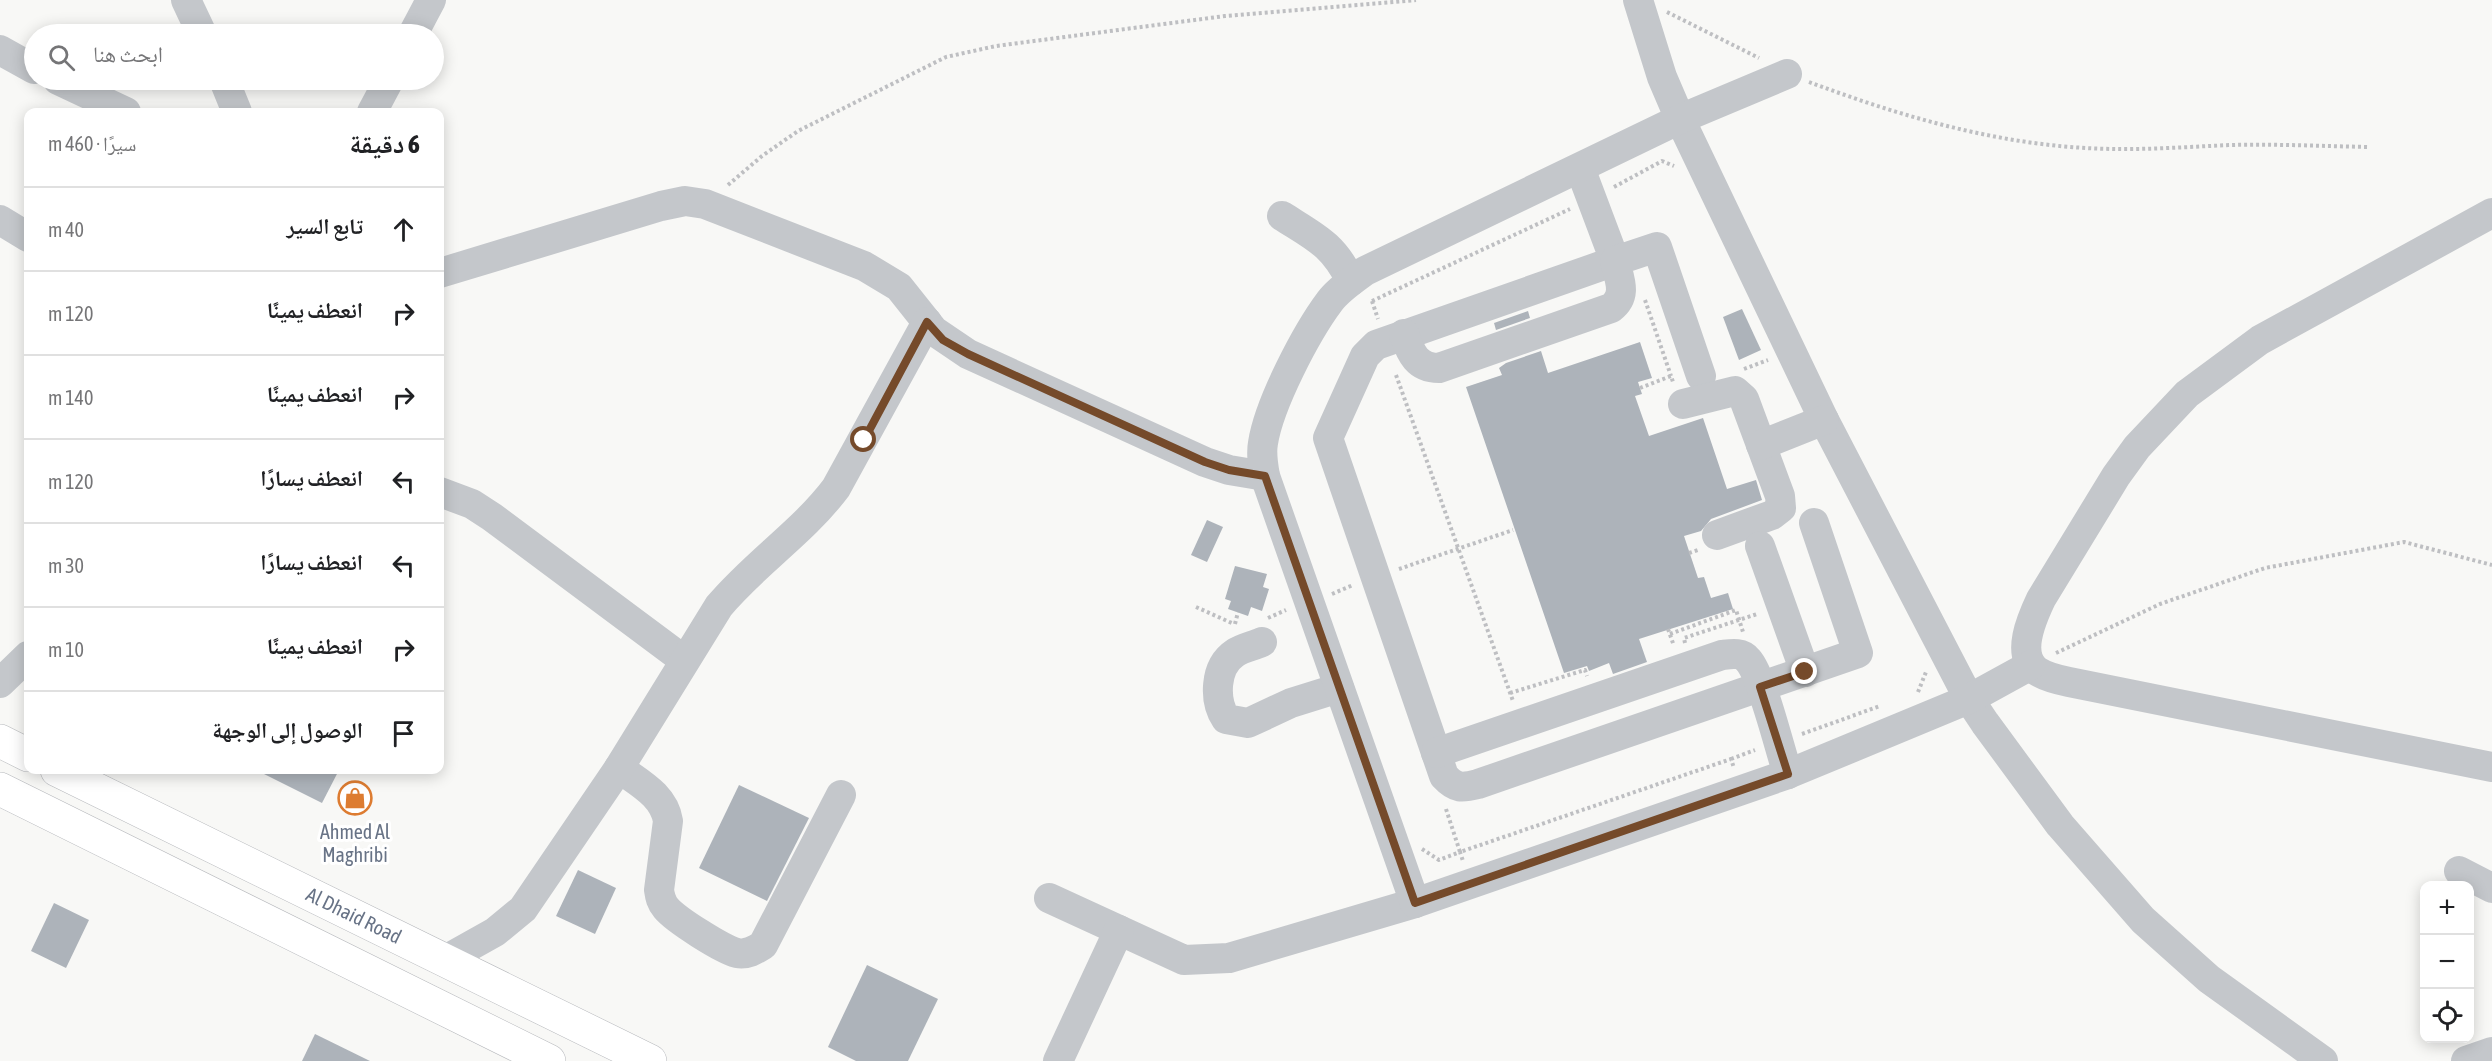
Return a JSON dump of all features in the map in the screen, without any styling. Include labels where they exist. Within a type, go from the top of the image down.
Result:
[{"type":"highway","points":[[0,741],[24,753]]},
{"type":"highway","name":"Al Dhaid Road","points":[[65,774],[650,1061]]},
{"type":"highway","points":[[0,789],[549,1061]]},
{"type":"street","points":[[186,0],[197,24]]},
{"type":"street","points":[[418,24],[431,0]]},
{"type":"street","points":[[1649,5],[1662,76],[1680,119],[1824,420],[1969,699],[2060,825],[2143,920],[2289,1048],[2323,1061]]},
{"type":"street","points":[[0,50],[24,63]]},
{"type":"street","points":[[1415,903],[1265,476],[1262,445],[1268,420],[1277,399],[1312,329],[1331,300],[1351,281],[1680,119],[1787,74]]},
{"type":"street","points":[[79,90],[118,108]]},
{"type":"street","points":[[228,90],[235,108]]},
{"type":"street","points":[[374,108],[384,90]]},
{"type":"street","points":[[1395,338],[1419,363],[1428,368],[1439,368],[1611,308],[1619,302],[1622,290],[1615,261],[1580,168]]},
{"type":"street","points":[[444,272],[661,206],[686,201],[705,204],[885,276],[912,301],[943,340],[968,354],[1205,462],[1229,470],[1265,476]]},
{"type":"street","points":[[2492,213],[2260,340],[2187,394],[2161,419],[2115,476],[2041,599],[2027,637],[2027,651],[2031,665],[2038,672],[2069,682],[2492,767]]},
{"type":"street","points":[[1282,216],[1330,248],[1341,261],[1351,281]]},
{"type":"street","points":[[0,220],[24,235]]},
{"type":"street","points":[[1701,376],[1658,247],[1376,345],[1365,356],[1328,438],[1444,777],[1453,786],[1461,789],[1478,784],[1858,653],[1814,523]]},
{"type":"street","points":[[445,960],[495,932],[523,909],[619,768],[719,606],[739,582],[803,525],[836,488],[927,322]]},
{"type":"street","points":[[1683,404],[1735,391],[1744,399],[1780,496],[1781,508],[1772,515],[1717,535]]},
{"type":"street","points":[[1761,445],[1824,420]]},
{"type":"street","points":[[444,494],[472,504],[492,517],[684,660]]},
{"type":"street","points":[[1760,546],[1805,672]]},
{"type":"street","points":[[1262,642],[1234,654],[1226,664],[1216,696],[1220,710],[1226,719],[1248,723],[1291,703],[1339,688]]},
{"type":"street","points":[[1436,753],[1722,655],[1737,654],[1748,659],[1760,687],[1788,774]]},
{"type":"street","points":[[0,683],[24,660]]},
{"type":"street","points":[[1049,898],[1184,960],[1229,958],[1415,903],[1788,774],[1969,699],[2031,665]]},
{"type":"street","points":[[619,768],[653,792],[666,811],[668,822],[659,890],[661,900],[675,915],[727,949],[739,954],[752,952],[763,945],[841,795]]},
{"type":"street","points":[[2459,871],[2492,888]]},
{"type":"street","points":[[1058,1061],[1119,930]]},
{"type":"street","points":[[2466,1061],[2492,1052]]},
{"type":"path","points":[[705,204],[762,156],[798,131],[946,57],[996,46],[1214,18],[1416,0]]},
{"type":"path","points":[[1649,5],[1787,74],[1849,98],[1982,134],[2034,143],[2139,150],[2234,145],[2368,147]]},
{"type":"path","points":[[1351,281],[1372,301],[1395,338],[1458,549],[1521,724]]},
{"type":"path","points":[[1622,290],[1640,285],[1671,376]]},
{"type":"path","points":[[1331,594],[1513,530]]},
{"type":"path","points":[[2031,665],[2160,604],[2265,568],[2404,542],[2492,565]]},
{"type":"path","points":[[1196,607],[1234,624]]},
{"type":"path","points":[[1453,786],[1445,805],[1460,852],[1731,759],[1743,789]]},
{"type":"building","points":[[1742,309],[1761,350],[1739,360],[1723,317]]},
{"type":"building","points":[[1528,311],[1530,318],[1496,330],[1494,323]]},
{"type":"building","points":[[1640,342],[1652,378],[1638,382],[1642,394],[1635,396],[1649,436],[1703,418],[1727,489],[1756,480],[1762,500],[1711,519],[1701,531],[1684,536],[1698,578],[1704,577],[1711,598],[1728,593],[1733,609],[1639,639],[1647,662],[1613,674],[1609,663],[1589,671],[1587,666],[1564,673],[1466,387],[1502,375],[1499,368],[1506,363],[1541,351],[1548,373]]},
{"type":"building","points":[[1207,520],[1223,527],[1207,562],[1191,555]]},
{"type":"building","points":[[1235,566],[1267,574],[1263,587],[1269,589],[1262,611],[1251,607],[1248,616],[1228,609],[1231,601],[1225,599]]},
{"type":"building","points":[[264,774],[337,774],[322,803]]},
{"type":"building","points":[[739,785],[809,818],[767,901],[699,868]]},
{"type":"building","points":[[578,870],[616,888],[595,934],[556,916]]},
{"type":"building","points":[[54,903],[89,920],[66,968],[31,951]]},
{"type":"building","points":[[867,965],[938,999],[908,1061],[856,1061],[828,1047]]},
{"type":"building","points":[[315,1034],[370,1061],[302,1061]]},
{"type":"place","name":"Ahmed Al Maghribi","points":[[355,798]]},
{"type":"route","points":[[864,440],[927,322],[943,340],[968,354],[1205,462],[1229,470],[1265,476],[1415,903],[1788,774],[1760,687],[1805,672]]}]
